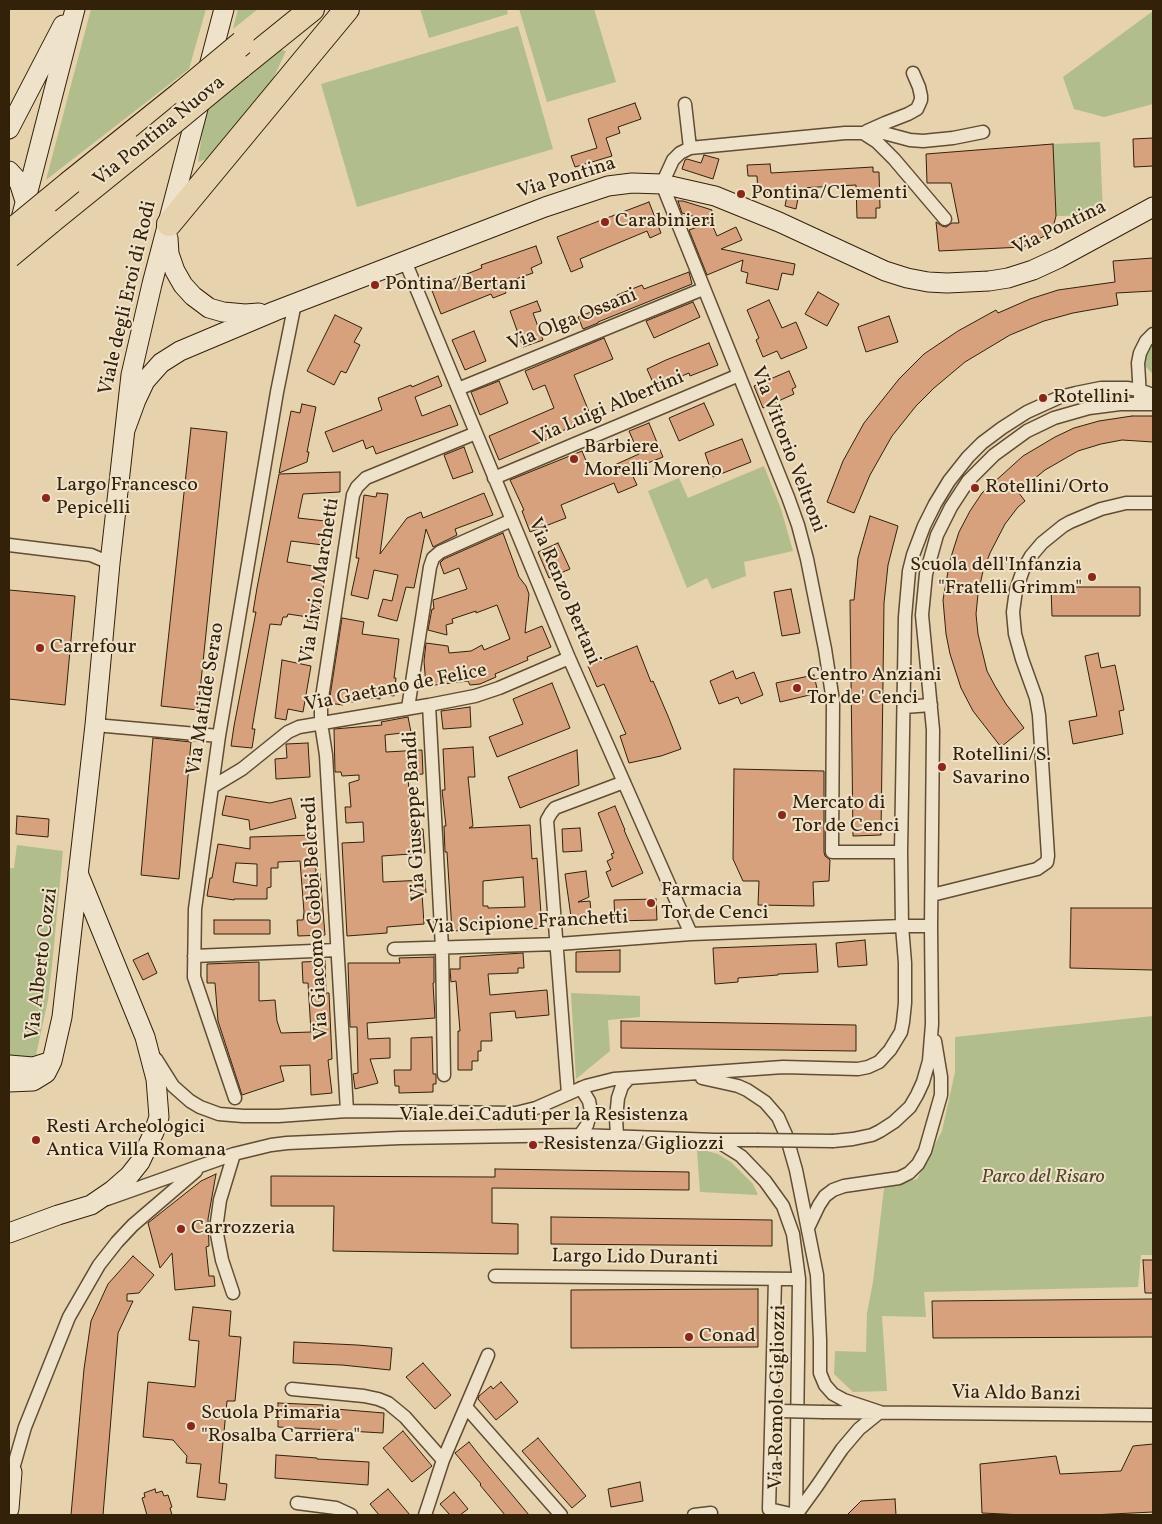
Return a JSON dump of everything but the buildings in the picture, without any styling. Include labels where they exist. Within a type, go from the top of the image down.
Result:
[{"type":"highway","name":"Via Pontina Nuova","points":[[9,256],[144,146],[241,55],[286,9]]},
{"type":"highway","name":"Via Pontina Nuova","points":[[9,233],[182,93],[312,9]]},
{"type":"highway","points":[[169,224],[347,9]]},
{"type":"street","points":[[9,129],[74,9]]},
{"type":"street","points":[[9,264],[74,9]]},
{"type":"street","name":"Viale degli Eroi di Rodi","points":[[78,872],[132,368],[224,9]]},
{"type":"street","points":[[863,133],[885,122],[908,114],[917,108],[921,96],[913,73]]},
{"type":"street","points":[[685,104],[690,148]]},
{"type":"street","points":[[662,184],[673,160],[680,152],[690,148],[845,133],[880,132],[910,140],[923,141],[983,132]]},
{"type":"street","points":[[863,133],[877,142],[894,159],[945,219]]},
{"type":"street","points":[[9,171],[20,182],[25,201]]},
{"type":"street","name":"Via Pontina","points":[[124,430],[140,390],[150,374],[161,363],[180,351],[275,310],[593,190],[621,184],[662,184],[715,196],[779,222],[892,274],[928,282],[947,283],[989,281],[1008,278],[1033,270],[1153,207]]},
{"type":"street","name":"Via Vittorio Veltroni","points":[[662,184],[794,512],[807,559],[823,635],[834,712],[832,852],[901,852]]},
{"type":"street","name":"Via Pontina","points":[[169,224],[168,244],[172,261],[183,285],[193,296],[210,308],[223,312],[245,314],[275,310]]},
{"type":"street","name":"Via Renzo Bertani","points":[[405,261],[569,658],[691,934]]},
{"type":"street","name":"Via Olga Ossani","points":[[458,389],[703,289]]},
{"type":"street","name":"Via Matilde Serao","points":[[235,1098],[194,974],[196,901],[219,736],[277,392],[295,303]]},
{"type":"street","points":[[932,1024],[931,926],[934,730],[922,615],[925,578],[932,550],[951,507],[968,481],[994,455],[1026,431],[1054,418],[1081,410],[1120,404],[1147,404],[1139,390],[1138,363],[1140,353],[1146,341],[1153,334]]},
{"type":"street","name":"Via Luigi Albertini","points":[[494,478],[739,375]]},
{"type":"street","name":"Viale dei Caduti per la Resistenza","points":[[78,872],[156,1060],[173,1086],[190,1101],[210,1111],[229,1116],[278,1116],[347,1111],[516,1113],[532,1110],[581,1088],[608,1080],[783,1067],[848,1070],[872,1066],[882,1060],[894,1044],[902,1025],[906,995],[902,926],[901,852],[905,617],[909,571],[927,519],[939,497],[960,467],[982,443],[1036,407],[1076,393],[1091,390],[1115,388],[1139,390],[1153,395]]},
{"type":"street","name":"Via Livio Marchetti","points":[[321,722],[323,686],[352,496],[355,490],[369,476],[476,433]]},
{"type":"street","points":[[932,895],[1037,869],[1047,862],[1039,715],[1036,698],[1015,634],[1013,612],[1016,590],[1023,570],[1031,556],[1042,543],[1063,526],[1110,507],[1126,503],[1153,503]]},
{"type":"street","points":[[408,708],[433,558],[440,552],[512,520]]},
{"type":"street","points":[[9,545],[92,555],[110,563]]},
{"type":"street","name":"Via Gaetano de Felice","points":[[212,787],[242,769],[291,731],[301,726],[464,698],[493,690],[569,658]]},
{"type":"street","name":"Via Giuseppe Bandi","points":[[430,705],[442,948],[444,1075]]},
{"type":"street","points":[[904,707],[931,705]]},
{"type":"street","name":"Via Giacomo Gobbi Belcredi","points":[[321,722],[326,755],[347,1111]]},
{"type":"street","points":[[95,725],[219,736]]},
{"type":"street","points":[[568,1094],[558,944],[547,823],[552,811],[557,807],[624,782]]},
{"type":"street","name":"Via Alberto Cozzi","points":[[9,1082],[37,1080],[46,1073],[52,1061],[62,1017],[78,872]]},
{"type":"street","name":"Via Scipione Franchetti","points":[[394,948],[558,944],[691,934],[931,926]]},
{"type":"street","points":[[194,956],[337,950]]},
{"type":"street","name":"Viale dei Caduti per la Resistenza","points":[[9,1233],[234,1154],[287,1143],[400,1138],[580,1135],[715,1140],[833,1141],[863,1137],[880,1131],[894,1122],[910,1107],[920,1089],[928,1067],[932,1024]]},
{"type":"street","name":"Via Romolo Gigliozzi","points":[[799,1279],[808,1226],[823,1200],[833,1190],[844,1186],[904,1176],[914,1169],[922,1157],[935,1117],[941,1089],[941,1072],[932,1024]]},
{"type":"street","name":"Viale dei Caduti per la Resistenza","points":[[90,1205],[113,1190],[129,1176],[140,1162],[159,1117],[156,1079],[145,1036]]},
{"type":"street","name":"Via Alberto Cozzi","points":[[9,1064],[33,1067],[52,1061]]},
{"type":"street","points":[[678,1075],[738,1086],[754,1094],[771,1107],[780,1120],[790,1148],[808,1226]]},
{"type":"street","points":[[617,1136],[618,1098],[622,1086],[629,1078]]},
{"type":"street","points":[[580,1135],[587,1125],[591,1111],[589,1101],[581,1088]]},
{"type":"street","name":"Via Romolo Gigliozzi","points":[[715,1140],[732,1150],[748,1163],[765,1181],[780,1201],[793,1234],[799,1279],[796,1515]]},
{"type":"street","points":[[233,1293],[222,1260],[216,1229],[220,1200],[234,1154]]},
{"type":"street","points":[[9,1509],[10,1480],[25,1427],[69,1317],[99,1266],[117,1242],[133,1225],[202,1166]]},
{"type":"street","name":"Via Romolo Gigliozzi","points":[[808,1226],[817,1275],[820,1373],[825,1385],[833,1394],[844,1400],[880,1412]]},
{"type":"street","name":"Largo Lido Duranti","points":[[495,1276],[799,1279]]},
{"type":"street","points":[[775,1279],[776,1412],[768,1512],[796,1515],[842,1449],[859,1430],[880,1412]]},
{"type":"street","points":[[426,1515],[443,1460],[488,1355]]},
{"type":"street","points":[[292,1389],[364,1396],[388,1403],[405,1417],[443,1460]]},
{"type":"street","points":[[466,1407],[561,1515]]},
{"type":"street","name":"Via Aldo Banzi","points":[[776,1412],[1153,1415]]},
{"type":"street","points":[[297,1503],[336,1508],[351,1515]]},
{"type":"street","points":[[694,1515],[710,1513]]},
{"type":"green space","points":[[91,9],[206,9],[189,69],[46,180]]},
{"type":"green space","points":[[238,9],[258,9],[233,29]]},
{"type":"green space","points":[[420,9],[507,9],[508,14],[429,38]]},
{"type":"green space","points":[[519,9],[594,9],[616,82],[547,102]]},
{"type":"green space","points":[[1153,11],[1153,104],[1104,117],[1074,109],[1063,77]]},
{"type":"green space","points":[[518,26],[553,149],[357,207],[321,84]]},
{"type":"green space","points":[[276,49],[286,51],[272,81],[212,157],[198,162],[205,114],[221,95]]},
{"type":"green space","points":[[1100,142],[1103,215],[1056,216],[1053,144]]},
{"type":"green space","points":[[1153,344],[1153,374],[1144,362],[1150,346]]},
{"type":"green space","points":[[764,466],[781,509],[793,551],[744,562],[746,576],[712,589],[707,578],[687,588],[648,491],[679,478],[688,498]]},
{"type":"green space","points":[[17,845],[63,851],[48,1000],[36,1055],[28,1057],[9,1055],[9,868],[14,868]]},
{"type":"green space","points":[[571,993],[640,996],[640,1017],[608,1020],[610,1051],[576,1079]]},
{"type":"green space","name":"Parco del Risaro","points":[[1153,1016],[1153,1255],[1141,1255],[1138,1287],[924,1292],[926,1317],[882,1316],[887,1391],[853,1392],[834,1374],[835,1351],[866,1352],[867,1313],[873,1282],[884,1188],[917,1179],[942,1131],[955,1072],[955,1037]]},
{"type":"green space","points":[[697,1151],[718,1154],[731,1162],[753,1184],[758,1195],[700,1192]]},
{"type":"place","name":"Pontina/Clementi","points":[[741,194]]},
{"type":"place","name":"Carabinieri","points":[[605,222]]},
{"type":"place","name":"Pontina/Bertani","points":[[375,285]]},
{"type":"place","name":"Rotellini","points":[[1043,398]]},
{"type":"place","name":"Barbiere Morelli Moreno","points":[[574,459]]},
{"type":"place","name":"Rotellini/Orto","points":[[975,488]]},
{"type":"place","name":"Largo Francesco Pepicelli","points":[[46,498]]},
{"type":"place","name":"Scuola dell'Infanzia \"Fratelli Grimm\"","points":[[1092,577]]},
{"type":"place","name":"Carrefour","points":[[40,648]]},
{"type":"place","name":"Centro Anziani Tor de' Cenci","points":[[797,688]]},
{"type":"place","name":"Rotellini/S. Savarino","points":[[942,767]]},
{"type":"place","name":"Mercato di Tor de Cenci","points":[[782,815]]},
{"type":"place","name":"Farmacia Tor de Cenci","points":[[651,903]]},
{"type":"place","name":"Resti Archeologici Antica Villa Romana","points":[[36,1140]]},
{"type":"place","name":"Resistenza/Gigliozzi","points":[[533,1145]]},
{"type":"place","name":"Carrozzeria","points":[[181,1229]]},
{"type":"place","name":"Conad","points":[[689,1337]]},
{"type":"place","name":"Scuola Primaria \"Rosalba Carriera\"","points":[[191,1426]]}]
